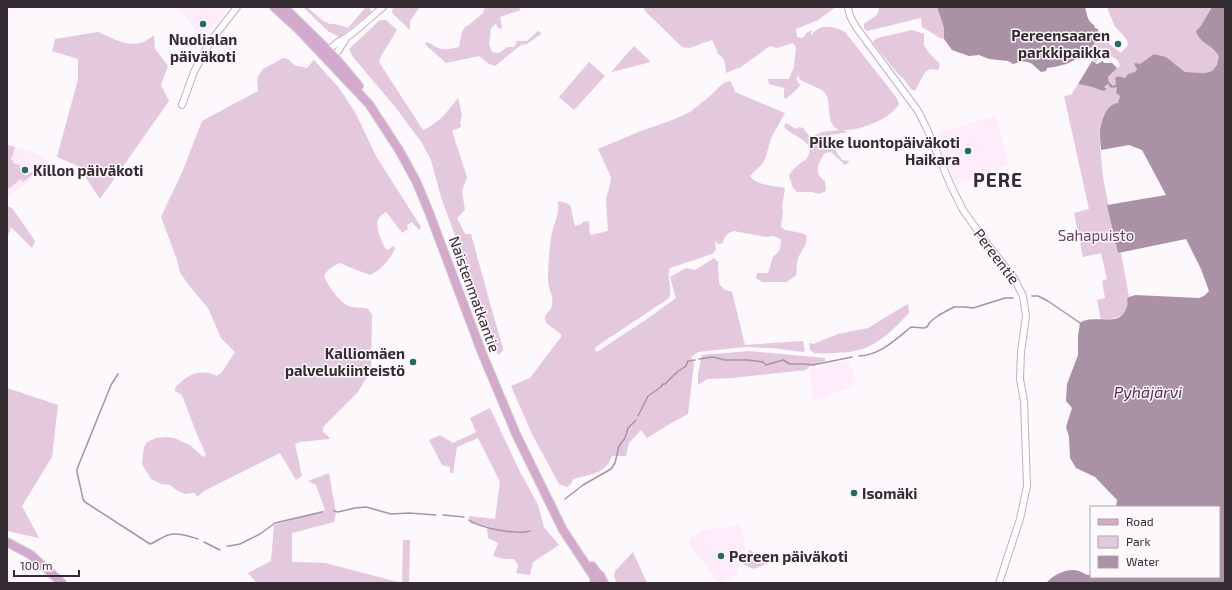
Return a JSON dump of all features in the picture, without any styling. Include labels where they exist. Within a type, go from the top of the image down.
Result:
[{"type":"main road","name":"Naistenmatkantie","points":[[274,7],[328,55]]},
{"type":"main road","name":"Naistenmatkantie","points":[[284,7],[365,94],[399,150],[416,181],[437,232],[482,353],[527,457],[548,498],[599,580]]},
{"type":"main road","points":[[7,542],[31,555],[62,583]]},
{"type":"street","points":[[182,105],[194,72],[210,42],[236,7]]},
{"type":"street","points":[[328,55],[338,52],[347,37],[383,7]]},
{"type":"street","name":"Pereentie","points":[[848,7],[850,16],[856,27],[902,87],[922,117],[949,182],[963,210],[1014,278],[1023,296],[1026,316],[1021,352],[1020,379],[1024,401],[1027,486],[1020,519],[999,583]]},
{"type":"shaded area","name":"Nuolialan päiväkoti","points":[[176,7],[228,7],[206,37],[192,26]]},
{"type":"shaded area","points":[[996,116],[1009,165],[955,184],[936,133]]},
{"type":"shaded area","name":"Killon päiväkoti","points":[[7,145],[28,150],[46,159],[48,162],[41,174],[9,196],[7,196]]},
{"type":"shaded area","points":[[849,361],[857,384],[813,402],[810,369]]},
{"type":"shaded area","name":"Pereen päiväkoti","points":[[741,525],[746,551],[736,574],[721,583],[718,583],[703,561],[690,547],[689,542],[692,537],[700,531]]},
{"type":"green space","points":[[303,7],[307,7],[323,21],[348,28],[365,8],[370,8],[371,12],[340,37],[329,32]]},
{"type":"green space","points":[[393,7],[420,7],[410,21],[410,30],[394,15],[392,12]]},
{"type":"green space","points":[[485,7],[518,7],[521,10],[500,17],[502,29],[498,28],[496,24],[491,28],[489,44],[492,52],[500,53],[508,47],[514,47],[516,41],[527,41],[538,31],[541,32],[541,34],[527,44],[521,45],[495,66],[489,64],[479,56],[446,63],[425,44],[427,42],[439,48],[445,49],[459,47],[462,32],[465,27],[483,13]]},
{"type":"green space","points":[[643,7],[836,7],[818,20],[796,29],[797,37],[802,38],[806,33],[812,30],[812,35],[815,31],[823,27],[832,27],[845,32],[896,97],[899,104],[889,115],[874,123],[850,130],[843,130],[848,132],[831,135],[833,146],[842,160],[850,161],[845,165],[831,152],[825,153],[820,160],[818,171],[821,178],[825,181],[826,191],[819,194],[812,192],[797,192],[793,188],[789,175],[807,158],[809,147],[806,142],[787,130],[784,126],[786,123],[796,129],[799,127],[803,128],[810,137],[822,132],[839,130],[834,127],[830,118],[827,98],[824,91],[800,80],[798,75],[796,79],[800,85],[786,99],[784,98],[784,88],[769,84],[768,79],[789,79],[794,67],[796,47],[793,43],[777,48],[770,46],[741,67],[726,73],[724,59],[718,54],[712,40],[689,48],[682,47],[646,12]]},
{"type":"green space","points":[[879,7],[937,7],[944,28],[944,39],[922,27],[921,18],[867,31],[864,29],[864,24],[876,16],[879,11]]},
{"type":"green space","points":[[1107,7],[1212,7],[1200,27],[1209,45],[1215,49],[1220,57],[1217,65],[1212,71],[1205,73],[1185,72],[1175,64],[1154,54],[1140,64],[1134,64],[1137,69],[1135,73],[1125,78],[1118,76],[1116,84],[1113,86],[1109,82],[1108,77],[1120,66],[1118,61],[1112,57],[1104,55],[1095,63],[1086,53],[1096,42],[1108,43],[1121,53],[1128,45],[1127,40],[1114,25]]},
{"type":"green space","points":[[380,20],[386,20],[397,30],[379,62],[423,130],[438,121],[458,98],[462,115],[460,123],[461,127],[452,131],[467,177],[462,191],[465,210],[457,218],[465,234],[471,234],[503,348],[503,351],[498,355],[441,197],[431,160],[422,143],[396,108],[353,57],[349,49]]},
{"type":"green space","points":[[912,30],[924,34],[924,45],[929,53],[940,64],[938,70],[930,69],[925,72],[915,91],[911,89],[904,79],[897,73],[873,41],[878,38]]},
{"type":"green space","points":[[98,32],[120,42],[132,44],[138,44],[154,35],[155,49],[168,66],[161,85],[169,101],[100,199],[78,166],[57,157],[78,79],[78,59],[52,51],[55,39]]},
{"type":"green space","points":[[634,46],[651,62],[611,72]]},
{"type":"green space","points":[[283,58],[288,59],[294,65],[307,68],[314,60],[339,88],[355,112],[376,156],[421,227],[419,230],[412,222],[407,225],[408,229],[402,233],[386,212],[378,219],[377,224],[379,234],[385,248],[388,250],[394,246],[395,248],[385,264],[370,275],[341,263],[327,271],[324,276],[339,299],[348,306],[368,309],[372,315],[371,370],[358,392],[324,426],[323,432],[330,439],[300,442],[295,444],[302,476],[296,480],[280,453],[204,491],[197,497],[195,493],[185,494],[170,485],[161,484],[151,479],[142,464],[144,447],[147,442],[156,438],[174,438],[190,445],[203,457],[206,455],[182,395],[175,391],[175,388],[188,377],[197,373],[207,373],[217,376],[222,372],[235,352],[221,338],[208,308],[187,283],[180,272],[161,217],[183,170],[202,121],[258,91],[257,78],[263,69]]},
{"type":"green space","points":[[589,62],[605,76],[574,110],[559,97]]},
{"type":"green space","points":[[729,81],[731,82],[735,92],[785,113],[771,138],[763,163],[750,176],[762,184],[785,188],[781,226],[785,230],[806,235],[805,246],[798,258],[796,275],[787,282],[762,282],[756,278],[757,273],[768,273],[773,257],[780,250],[781,240],[773,236],[766,237],[734,231],[724,238],[723,243],[718,244],[715,241],[716,250],[712,254],[670,268],[669,298],[600,344],[595,348],[595,350],[597,352],[676,298],[670,277],[686,268],[695,270],[714,258],[718,262],[719,284],[725,290],[732,292],[745,345],[803,341],[805,351],[745,347],[698,352],[691,357],[694,363],[688,414],[647,438],[641,430],[629,443],[626,456],[612,456],[609,462],[601,470],[591,475],[573,479],[571,484],[567,487],[559,484],[532,434],[511,386],[530,378],[561,337],[561,334],[545,320],[546,314],[552,307],[552,298],[548,284],[548,264],[551,237],[557,215],[558,201],[570,205],[575,226],[589,221],[590,235],[608,231],[606,199],[611,177],[598,149],[690,112],[722,84]]},
{"type":"green space","name":"Sahapuisto","points":[[1078,84],[1103,91],[1103,87],[1108,84],[1111,87],[1117,87],[1120,96],[1119,101],[1099,132],[1103,178],[1118,253],[1121,253],[1129,297],[1123,314],[1117,318],[1101,320],[1097,300],[1105,298],[1102,281],[1107,279],[1101,253],[1083,257],[1074,213],[1089,209],[1064,96],[1071,95]]},
{"type":"green space","points":[[7,145],[15,147],[11,160],[13,160],[13,163],[20,165],[19,167],[22,168],[26,176],[31,172],[36,172],[23,182],[21,179],[7,190]]},
{"type":"green space","points":[[7,206],[12,208],[35,241],[32,248],[11,227],[7,239]]},
{"type":"green space","points":[[908,304],[909,313],[891,331],[870,346],[852,352],[814,353],[810,350],[809,343],[813,344],[838,334],[868,328]]},
{"type":"green space","points":[[749,351],[825,358],[825,361],[810,366],[806,370],[732,378],[707,379],[698,385],[698,374],[702,355]]},
{"type":"green space","points":[[7,388],[58,405],[52,457],[22,506],[39,538],[7,531]]},
{"type":"green space","points":[[490,408],[518,468],[538,505],[544,527],[559,545],[533,562],[530,575],[516,573],[518,565],[514,559],[505,559],[493,556],[498,543],[488,538],[487,527],[470,523],[469,516],[495,519],[500,482],[478,438],[457,447],[453,473],[450,473],[450,467],[442,465],[429,440],[440,435],[453,443],[476,432],[470,418]]},
{"type":"green space","points":[[329,473],[336,513],[334,522],[292,533],[292,562],[325,563],[402,583],[257,583],[248,573],[271,561],[274,525],[325,510],[316,485],[308,481]]},
{"type":"green space","points":[[403,540],[410,540],[409,583],[402,583]]},
{"type":"green space","points":[[749,550],[766,559],[769,563],[753,569],[743,564]]},
{"type":"green space","points":[[633,552],[647,583],[617,583],[614,576],[615,571]]},
{"type":"water","points":[[937,7],[1085,7],[1089,19],[1095,28],[1098,29],[1098,35],[1093,45],[1077,59],[1066,64],[1047,68],[1046,71],[1041,72],[1034,65],[1026,61],[1013,64],[1008,61],[989,59],[979,55],[969,56],[952,50],[944,39],[944,28]]},
{"type":"water","name":"Pyhäjärvi","points":[[1212,7],[1225,7],[1225,583],[1046,583],[1053,577],[1070,570],[1090,575],[1090,578],[1220,578],[1220,506],[1116,506],[1117,500],[1095,477],[1076,468],[1070,458],[1069,437],[1066,427],[1072,408],[1066,401],[1067,384],[1078,355],[1080,323],[1093,319],[1118,318],[1126,310],[1127,299],[1135,295],[1199,298],[1204,296],[1209,291],[1201,269],[1186,239],[1118,253],[1107,205],[1166,195],[1142,150],[1129,145],[1101,150],[1100,133],[1102,122],[1105,113],[1110,106],[1118,103],[1120,96],[1116,93],[1117,87],[1111,88],[1108,84],[1104,87],[1107,89],[1103,91],[1078,84],[1092,61],[1097,64],[1103,61],[1104,63],[1112,63],[1117,68],[1108,77],[1109,82],[1113,86],[1116,84],[1115,78],[1118,76],[1125,78],[1128,74],[1135,72],[1137,69],[1134,64],[1140,64],[1154,54],[1166,57],[1185,72],[1205,73],[1212,71],[1217,65],[1219,56],[1213,49],[1200,39],[1196,31]]},
{"type":"waterway","points":[[1032,296],[1038,296],[1048,301],[1080,323]]},
{"type":"waterway","points":[[859,356],[867,355],[880,350],[893,342],[911,327],[927,327],[930,322],[939,315],[954,307],[973,308],[1005,298],[1013,298]]},
{"type":"waterway","points":[[699,359],[713,357],[725,360],[748,360],[763,362],[766,365],[783,360],[790,364],[813,365],[852,357]]},
{"type":"waterway","points":[[638,416],[648,396],[686,366],[688,361],[695,360]]},
{"type":"waterway","points":[[118,374],[111,385],[77,469],[83,499],[85,502],[150,544],[171,534],[183,535],[198,539]]},
{"type":"waterway","points":[[565,499],[583,485],[611,469],[615,463],[619,446],[625,438],[628,428],[636,420]]},
{"type":"waterway","points":[[334,511],[338,512],[366,507],[391,514],[409,513],[436,515]]},
{"type":"waterway","points":[[227,546],[240,544],[260,534],[275,523],[322,512]]},
{"type":"waterway","points":[[443,515],[464,517]]},
{"type":"waterway","points":[[469,520],[481,526],[498,530],[516,532],[530,531]]},
{"type":"waterway","points":[[204,542],[220,550]]},
{"type":"place","name":"Nuolialan päiväkoti","points":[[203,24]]},
{"type":"place","name":"Pereensaaren parkkipaikka","points":[[1118,44]]},
{"type":"place","name":"Pilke luontopäiväkoti Haikara","points":[[968,151]]},
{"type":"place","name":"Killon päiväkoti","points":[[25,170]]},
{"type":"place","name":"Kalliomäen palvelukiinteistö","points":[[413,362]]},
{"type":"place","name":"Isomäki","points":[[854,493]]},
{"type":"place","name":"Pereen päiväkoti","points":[[721,556]]},
{"type":"district","name":"PERE","points":[[998,179]]}]
